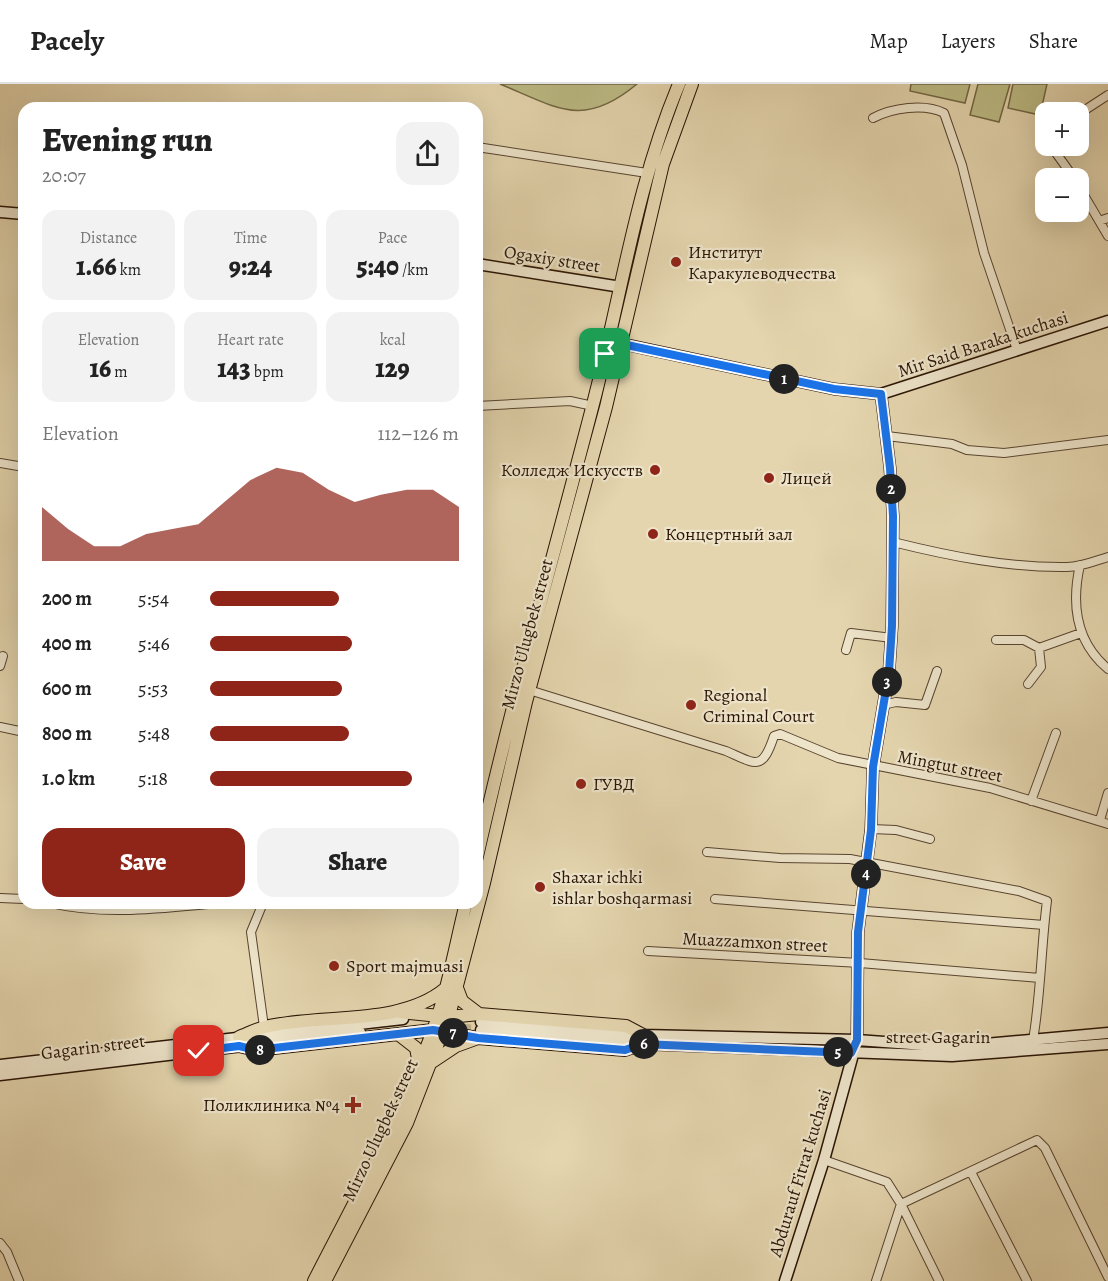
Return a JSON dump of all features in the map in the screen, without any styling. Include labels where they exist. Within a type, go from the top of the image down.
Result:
[{"type":"main road","name":"Mirzo Ulugbek street","points":[[483,835],[593,406],[647,173],[661,128],[679,84]]},
{"type":"main road","name":"Mirzo Ulugbek street","points":[[483,868],[586,485],[663,164],[692,84]]},
{"type":"main road","name":"Mirzo Ulugbek street","points":[[451,989],[465,909]]},
{"type":"main road","name":"Mirzo Ulugbek street","points":[[325,1281],[407,1123],[443,1016],[472,909]]},
{"type":"main road","points":[[401,1023],[423,1003],[451,989],[480,1026]]},
{"type":"main road","points":[[239,1041],[256,1050],[401,1023],[443,1016],[480,1026],[625,1050],[643,1039],[626,1026],[480,1026],[438,1030],[401,1023],[264,1027],[239,1041]]},
{"type":"main road","points":[[401,1023],[425,1065],[456,1046],[480,1026]]},
{"type":"main road","name":"Mirzo Ulugbek street","points":[[314,1281],[425,1065]]},
{"type":"street","points":[[1089,107],[1108,95]]},
{"type":"street","points":[[873,118],[883,113],[903,109],[935,109],[944,113],[962,165],[984,253],[1017,350]]},
{"type":"street","points":[[483,148],[647,173]]},
{"type":"street","points":[[1089,204],[1108,236]]},
{"type":"street","points":[[0,212],[18,214]]},
{"type":"street","points":[[1099,221],[1108,218]]},
{"type":"street","name":"Ogaxiy street","points":[[483,265],[621,286]]},
{"type":"street","name":"Mir Said Baraka kuchasi","points":[[608,341],[834,389],[881,394],[1108,321]]},
{"type":"street","points":[[857,1040],[860,963],[858,932],[871,830],[873,767],[892,638],[893,542],[887,436],[881,394]]},
{"type":"street","points":[[483,406],[570,401],[593,406]]},
{"type":"street","points":[[887,436],[952,444],[967,450],[1004,453],[1108,440]]},
{"type":"street","points":[[0,464],[18,466]]},
{"type":"street","points":[[893,542],[977,560],[1069,567],[1108,557]]},
{"type":"street","points":[[1080,565],[1076,583],[1076,614],[1081,633],[1099,661],[1108,669]]},
{"type":"street","points":[[846,650],[851,633],[892,638]]},
{"type":"street","points":[[996,640],[1024,640],[1039,648],[1081,633]]},
{"type":"street","points":[[1028,684],[1041,667],[1039,648]]},
{"type":"street","points":[[0,666],[3,656]]},
{"type":"street","points":[[883,705],[896,702],[926,705],[937,671]]},
{"type":"street","name":"Mingtut street","points":[[530,690],[726,751],[752,762],[762,761],[767,757],[774,736],[780,734],[838,758],[873,767],[966,783],[1108,824]]},
{"type":"street","points":[[0,727],[18,731]]},
{"type":"street","points":[[1031,801],[1056,733]]},
{"type":"street","points":[[1100,820],[1108,793]]},
{"type":"street","points":[[871,830],[896,830],[930,839]]},
{"type":"street","points":[[707,852],[868,862],[1019,891],[1047,900],[1040,978],[1041,999],[1033,1040]]},
{"type":"street","points":[[0,898],[18,899]]},
{"type":"street","points":[[715,899],[1044,925]]},
{"type":"street","points":[[76,909],[110,912],[147,909]]},
{"type":"street","points":[[261,909],[251,932],[264,1027]]},
{"type":"street","name":"Muazzamxon street","points":[[648,951],[860,963],[1040,978]]},
{"type":"street","name":"street Gagarin","points":[[643,1039],[857,1040],[952,1047],[1108,1033]]},
{"type":"street","name":"street Gagarin","points":[[643,1039],[851,1053],[952,1056],[1108,1044]]},
{"type":"street","name":"Abdurauf Fitrat kuchasi","points":[[785,1281],[824,1160],[851,1053],[857,1040]]},
{"type":"street","name":"Gagarin street","points":[[0,1065],[239,1041]]},
{"type":"street","name":"Gagarin street","points":[[0,1075],[239,1041]]},
{"type":"street","points":[[876,1281],[901,1204],[1037,1140],[1045,1148],[1108,1277]]},
{"type":"street","points":[[824,1160],[887,1182],[901,1204],[939,1281]]},
{"type":"street","points":[[971,1172],[1027,1281]]},
{"type":"street","points":[[2,1244],[19,1281]]},
{"type":"shaded area","points":[[500,84],[637,84],[618,98],[601,106],[585,110],[570,110]]},
{"type":"shaded area","points":[[911,84],[970,84],[965,103],[910,91]]},
{"type":"shaded area","points":[[978,84],[1010,84],[999,122],[970,115]]},
{"type":"shaded area","points":[[1013,84],[1047,84],[1043,102],[1035,102],[1035,114],[1008,108]]},
{"type":"tunnel","points":[[446,1028],[481,1030]]},
{"type":"place","name":"Институт Каракулеводчества","points":[[676,262]]},
{"type":"place","name":"Колледж Искусств","points":[[655,470]]},
{"type":"place","name":"Лицей","points":[[769,478]]},
{"type":"place","name":"Концертный зал","points":[[653,534]]},
{"type":"place","name":"Regional Criminal Court","points":[[691,705]]},
{"type":"place","name":"ГУВД","points":[[581,784]]},
{"type":"place","name":"Shaxar ichki ishlar boshqarmasi","points":[[540,887]]},
{"type":"place","name":"Sport majmuasi","points":[[334,966]]},
{"type":"place","name":"Поликлиника №4","points":[[353,1105]]},
{"type":"route","points":[[199,1051],[239,1046],[256,1050],[433,1030],[478,1038],[625,1050],[642,1044],[851,1053],[857,1040],[860,963],[858,932],[871,830],[873,767],[889,672],[892,626],[893,516],[887,436],[881,394],[834,389],[608,341],[605,354]]}]
